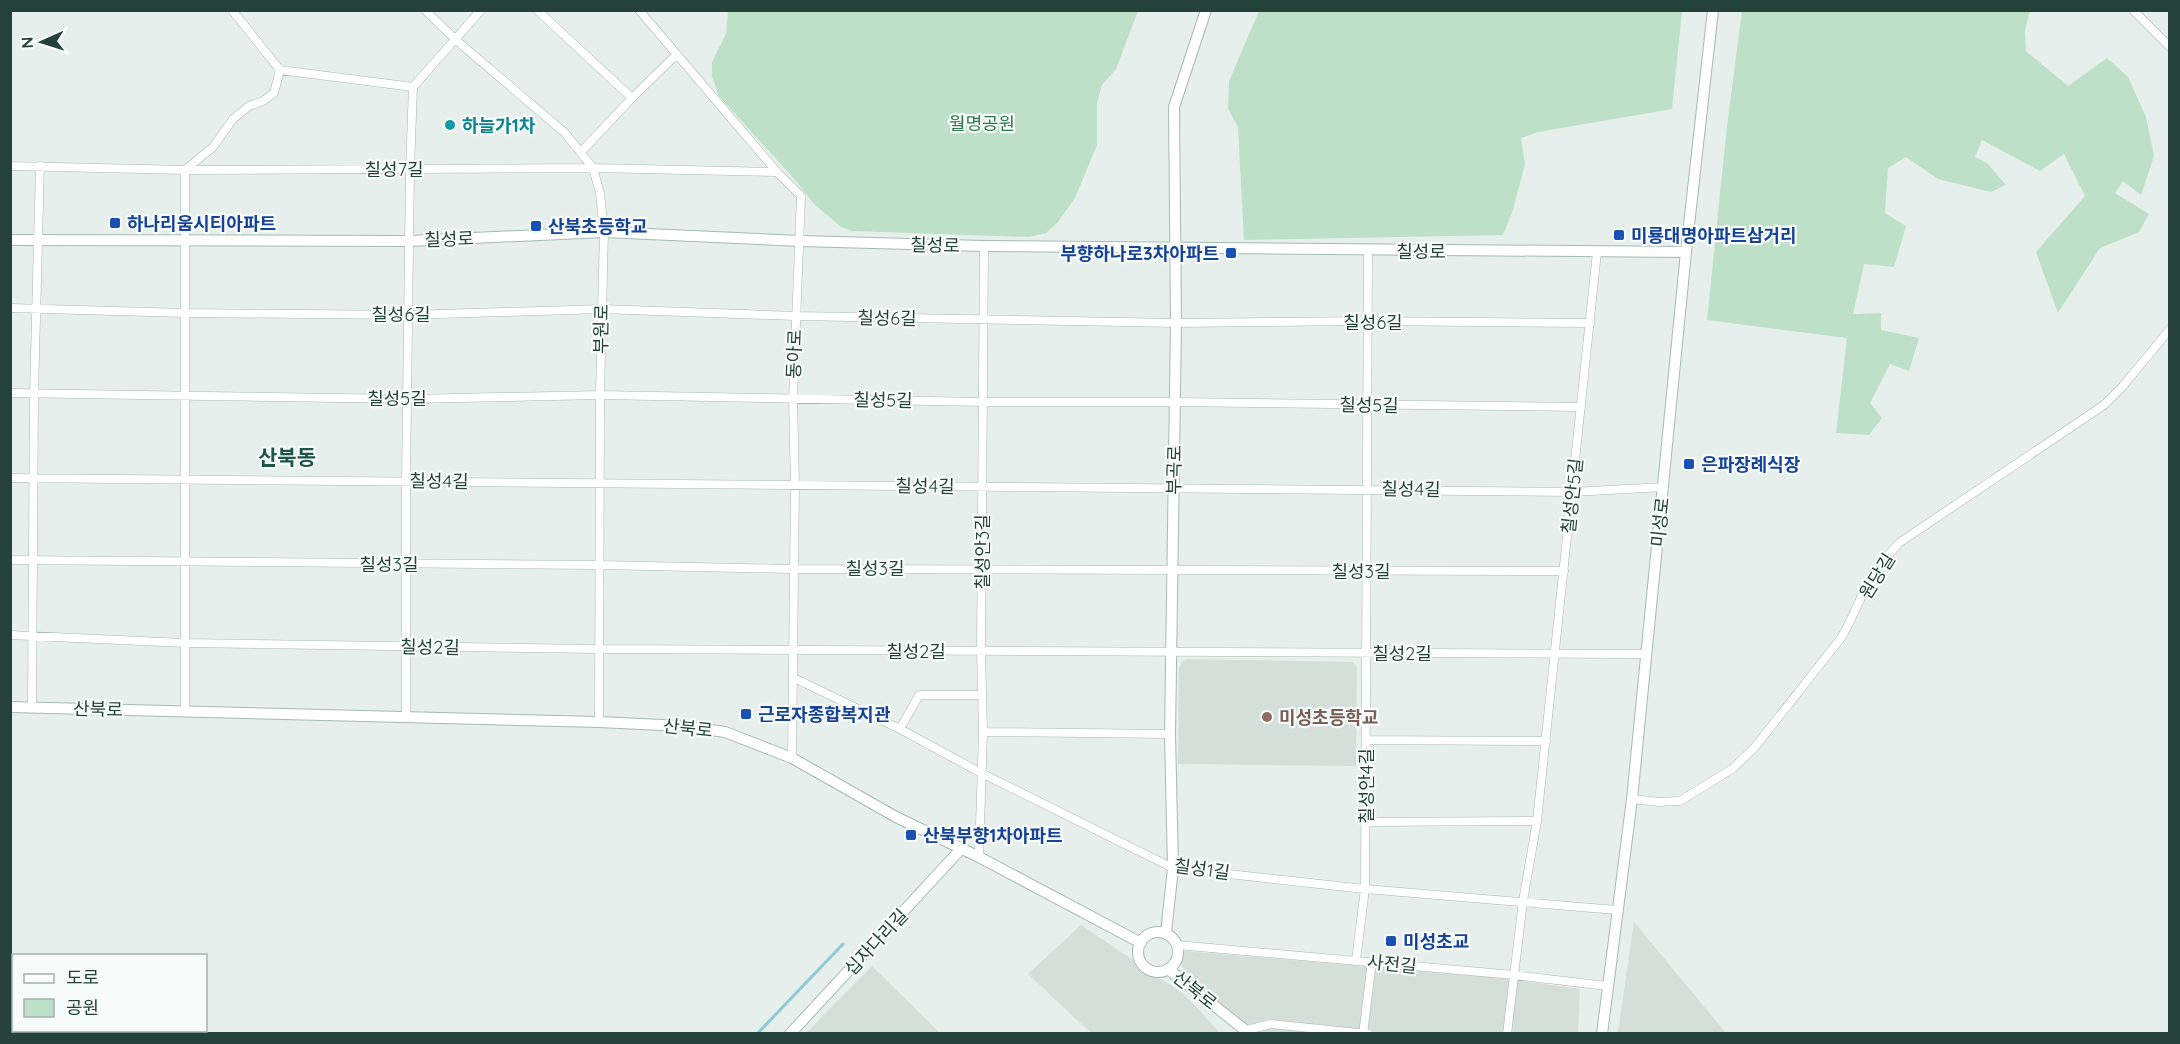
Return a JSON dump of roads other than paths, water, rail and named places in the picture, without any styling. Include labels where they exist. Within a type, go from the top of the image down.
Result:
[{"type":"street","points":[[232,10],[280,70],[413,87]]},
{"type":"street","name":"부원로","points":[[425,10],[456,40],[565,133],[593,168],[600,193],[604,232],[600,395],[599,722]]},
{"type":"street","points":[[406,718],[406,481],[413,87],[481,10]]},
{"type":"street","points":[[537,10],[632,98]]},
{"type":"street","name":"동아로","points":[[639,10],[777,172],[801,196],[793,399],[795,484],[792,758]]},
{"type":"street","name":"부곡로","points":[[1166,933],[1173,868],[1170,734],[1176,323],[1174,107],[1206,10]]},
{"type":"street","name":"미성로","points":[[1602,1034],[1632,799],[1686,252],[1713,10]]},
{"type":"street","points":[[2133,10],[2169,47]]},
{"type":"street","points":[[581,152],[676,55]]},
{"type":"street","points":[[185,711],[185,170],[213,147],[233,119],[249,106],[274,93],[280,70]]},
{"type":"street","name":"칠성7길","points":[[10,166],[185,170],[593,168],[777,172]]},
{"type":"street","points":[[32,707],[35,308],[40,166]]},
{"type":"street","name":"칠성로","points":[[10,240],[409,241],[604,232],[984,246],[1686,252]]},
{"type":"street","name":"칠성안3길","points":[[979,857],[983,774],[981,652],[984,246]]},
{"type":"street","name":"칠성안4길","points":[[1356,960],[1365,889],[1368,251]]},
{"type":"street","name":"칠성안5길","points":[[1507,1034],[1523,901],[1537,821],[1597,252]]},
{"type":"street","name":"칠성6길","points":[[10,308],[185,313],[409,315],[602,309],[795,316],[1176,323],[1368,321],[1590,323]]},
{"type":"street","name":"원당길","points":[[1632,799],[1659,802],[1680,801],[1732,769],[1755,747],[1841,638],[1851,622],[1869,581],[1882,561],[1899,543],[2104,405],[2123,386],[2169,329]]},
{"type":"street","name":"칠성5길","points":[[10,393],[408,399],[600,395],[984,402],[1581,407]]},
{"type":"street","name":"칠성4길","points":[[10,478],[1572,492],[1664,487]]},
{"type":"street","name":"칠성3길","points":[[10,560],[793,569],[1564,571]]},
{"type":"street","name":"칠성2길","points":[[10,635],[185,643],[599,649],[1647,654]]},
{"type":"street","name":"칠성1길","points":[[794,678],[900,729],[983,774],[1173,868],[1365,889],[1617,910]]},
{"type":"street","points":[[900,729],[919,695],[982,694]]},
{"type":"street","name":"산북로","points":[[10,707],[599,722],[683,726],[725,732],[792,758],[896,817],[979,857],[1141,943]]},
{"type":"street","points":[[983,732],[1170,734]]},
{"type":"street","points":[[1366,740],[1546,741]]},
{"type":"street","points":[[1366,822],[1537,821]]},
{"type":"street","name":"십자다리길","points":[[790,1034],[961,849]]},
{"type":"street","points":[[1166,933],[1177,945],[1176,961],[1168,969],[1160,972],[1147,969],[1138,952],[1141,943],[1147,935],[1166,933]]},
{"type":"street","name":"사전길","points":[[1177,945],[1514,975],[1607,986]]},
{"type":"street","points":[[1363,1033],[1372,962]]},
{"type":"street","name":"산북로","points":[[1168,969],[1248,1032]]},
{"type":"street","points":[[1248,1032],[1271,1024],[1368,1034]]},
{"type":"waterway","points":[[757,1034],[843,944]]},
{"type":"place","name":"하늘가1차","points":[[450,125]]},
{"type":"place","name":"하나리움시티아파트","points":[[115,223]]},
{"type":"place","name":"산북초등학교","points":[[536,226]]},
{"type":"place","name":"미룡대명아파트삼거리","points":[[1619,235]]},
{"type":"place","name":"부향하나로3차아파트","points":[[1231,253]]},
{"type":"place","name":"은파장례식장","points":[[1689,464]]},
{"type":"place","name":"근로자종합복지관","points":[[746,714]]},
{"type":"place","name":"미성초등학교","points":[[1267,717]]},
{"type":"place","name":"산북부향1차아파트","points":[[911,835]]},
{"type":"place","name":"미성초교","points":[[1391,941]]},
{"type":"district","name":"산북동","points":[[287,457]]},
{"type":"park label","name":"월명공원","points":[[982,123]]}]
